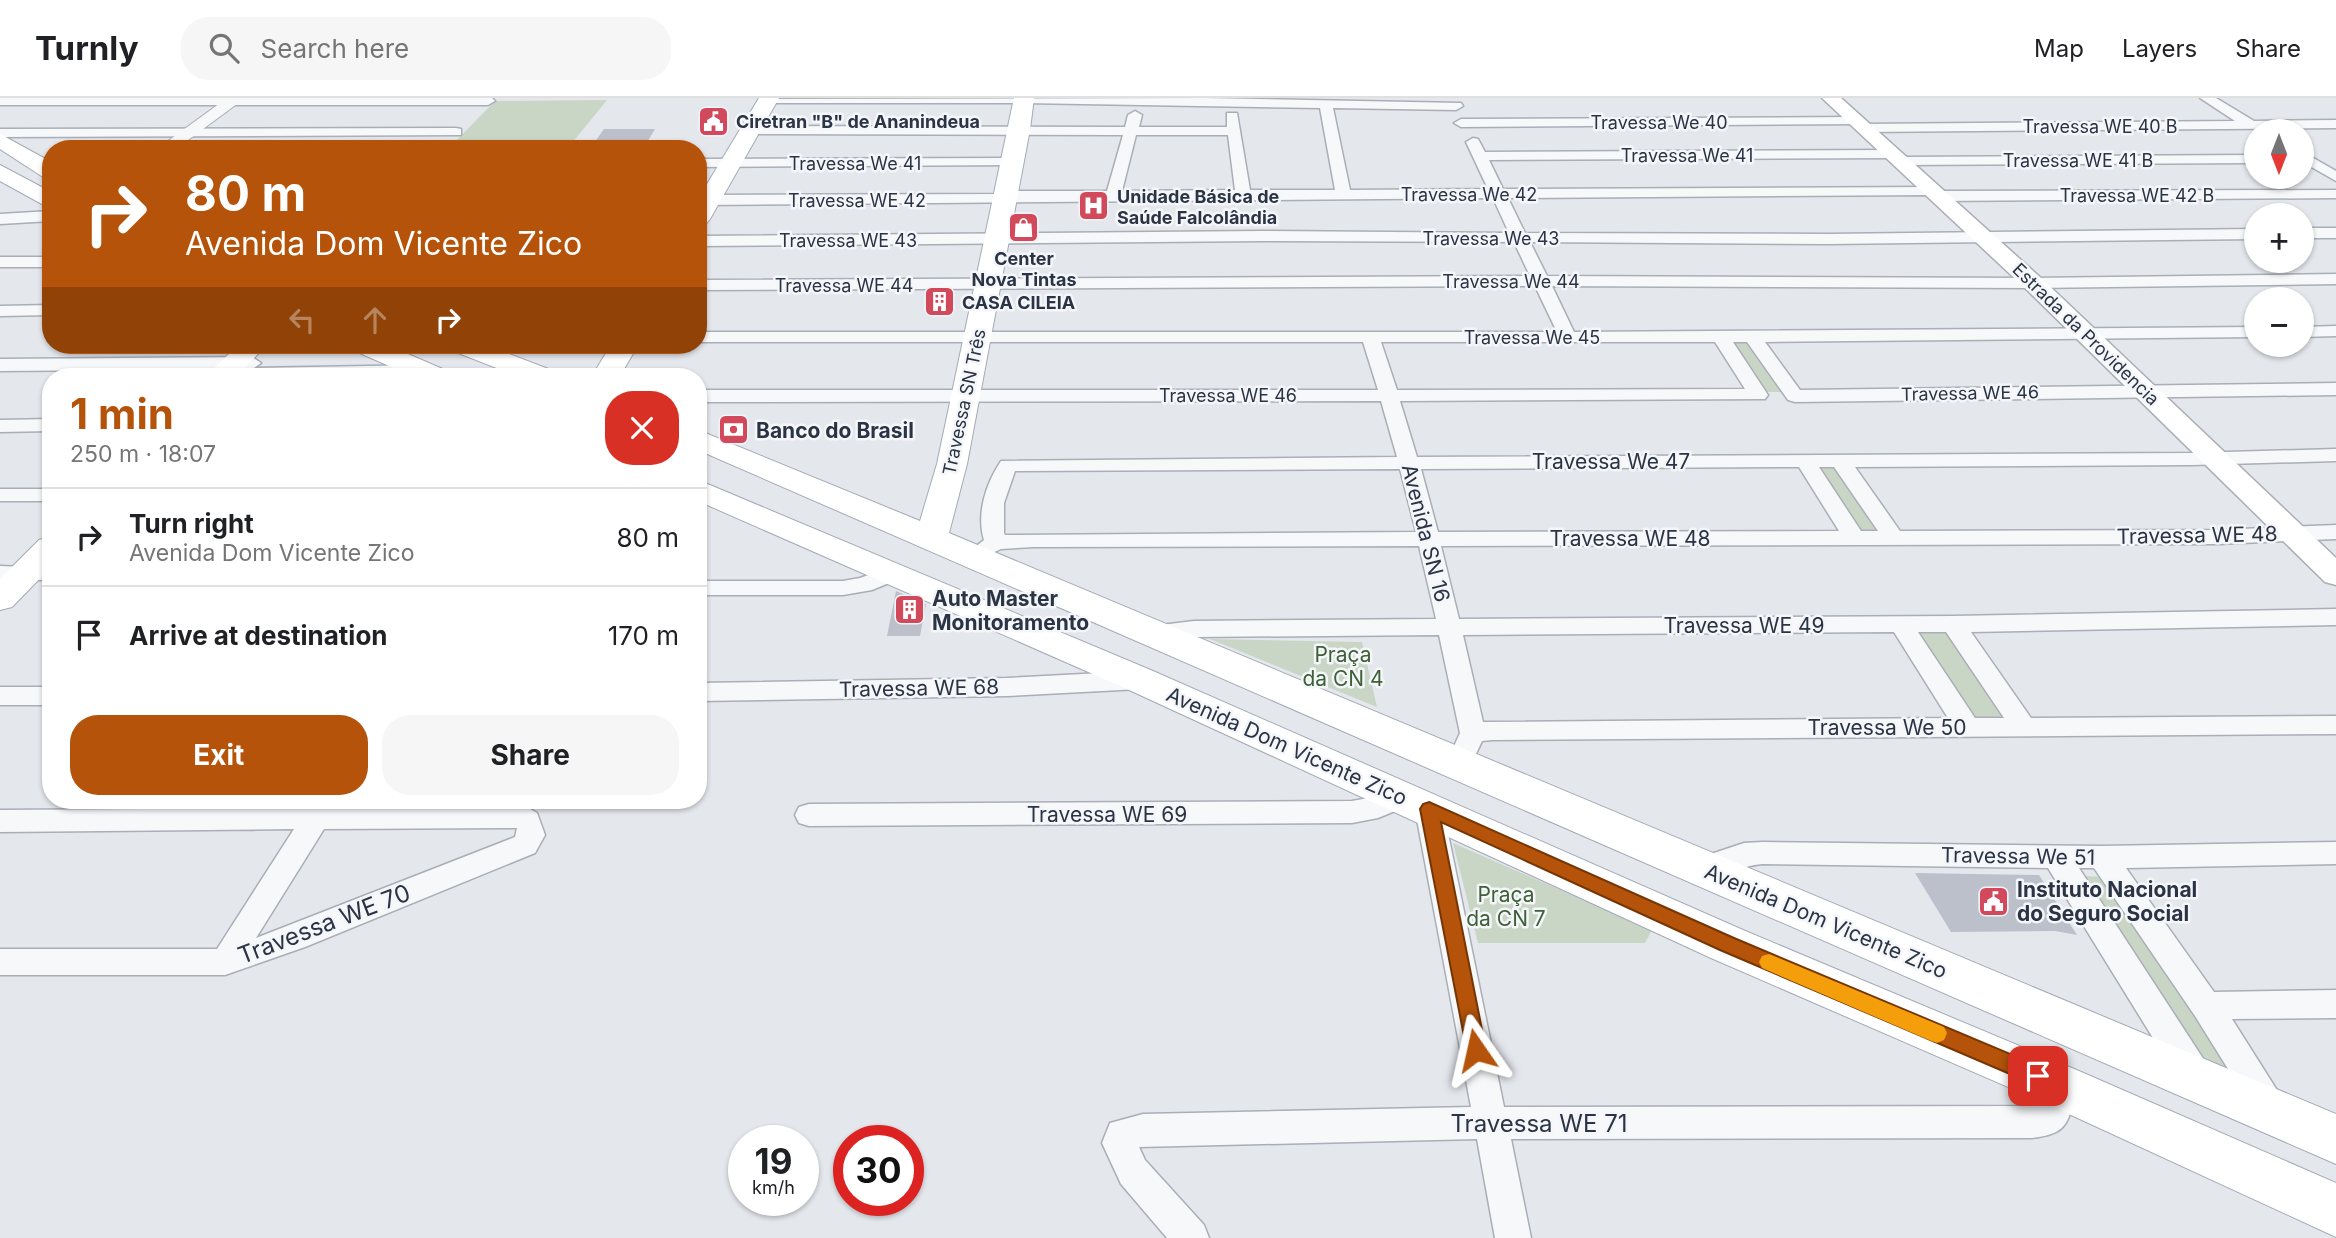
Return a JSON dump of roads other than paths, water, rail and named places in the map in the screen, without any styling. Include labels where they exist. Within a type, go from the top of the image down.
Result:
[{"type":"main road","points":[[707,199],[768,98]]},
{"type":"main road","name":"Travessa SN Três","points":[[931,540],[952,464],[990,284],[1024,98]]},
{"type":"main road","name":"Estrada da Providencia","points":[[1831,98],[2033,283],[2336,575]]},
{"type":"main road","points":[[0,140],[42,166]]},
{"type":"main road","points":[[4,177],[42,197]]},
{"type":"main road","points":[[385,354],[417,368]]},
{"type":"main road","points":[[492,354],[523,368]]},
{"type":"main road","name":"Avenida Dom Vicente Zico","points":[[707,443],[931,540],[984,550],[1152,634],[1466,749],[1703,868],[2336,1139]]},
{"type":"main road","name":"Avenida Dom Vicente Zico","points":[[714,503],[897,570],[1727,944],[2062,1087],[2336,1210]]},
{"type":"main road","points":[[897,570],[931,540]]},
{"type":"street","points":[[768,98],[1230,100],[1326,104],[1454,102],[1461,122],[1481,156],[1496,194],[1542,281],[1567,337]]},
{"type":"street","points":[[2207,98],[2244,120]]},
{"type":"street","points":[[177,140],[235,99]]},
{"type":"street","points":[[0,101],[489,99]]},
{"type":"street","points":[[448,140],[489,99]]},
{"type":"street","points":[[1230,100],[1243,195]]},
{"type":"street","points":[[1113,196],[1132,130],[1135,101]]},
{"type":"street","points":[[1326,104],[1343,194]]},
{"type":"street","name":"Travessa We 40","points":[[1461,122],[1860,124]]},
{"type":"street","points":[[0,133],[188,132],[464,124]]},
{"type":"street","name":"Travessa WE 40 B","points":[[1860,124],[2244,128]]},
{"type":"street","name":"Travessa WE 40 B","points":[[2314,125],[2336,124]]},
{"type":"street","points":[[751,130],[1233,131]]},
{"type":"street","name":"Travessa We 41","points":[[1481,156],[1896,157]]},
{"type":"street","name":"Travessa WE 41 B","points":[[1896,157],[2244,159]]},
{"type":"street","points":[[2314,158],[2336,159]]},
{"type":"street","name":"Travessa We 41","points":[[707,163],[1012,162]]},
{"type":"street","points":[[2314,164],[2336,177]]},
{"type":"street","name":"Travessa We 42","points":[[1004,198],[1343,194],[1935,193]]},
{"type":"street","name":"Travessa WE 42 B","points":[[1935,193],[2336,194]]},
{"type":"street","name":"Travessa WE 42","points":[[707,206],[1004,198]]},
{"type":"street","points":[[0,219],[42,217]]},
{"type":"street","points":[[2314,233],[2336,233]]},
{"type":"street","name":"Travessa We 43","points":[[998,240],[1261,236],[1518,238],[2244,234]]},
{"type":"street","name":"Travessa WE 43","points":[[707,241],[998,240]]},
{"type":"street","points":[[0,262],[42,262]]},
{"type":"street","name":"Travessa We 44","points":[[990,284],[1542,281],[2033,283],[2336,279]]},
{"type":"street","name":"Travessa WE 44","points":[[707,285],[990,284]]},
{"type":"street","points":[[0,311],[42,310]]},
{"type":"street","points":[[2314,331],[2336,331]]},
{"type":"street","name":"Travessa We 45","points":[[977,338],[1752,337],[2244,332]]},
{"type":"street","name":"Avenida SN 16","points":[[1370,337],[1390,395],[1449,626],[1466,749]]},
{"type":"street","name":"Travessa WE 46","points":[[707,396],[1758,395],[1721,337]]},
{"type":"street","name":"Travessa WE 46","points":[[1752,337],[1795,396],[2336,389]]},
{"type":"street","points":[[707,338],[977,338]]},
{"type":"street","points":[[0,365],[242,364],[317,368]]},
{"type":"street","points":[[0,426],[42,425]]},
{"type":"street","name":"Travessa We 47","points":[[984,550],[990,530],[992,506],[1008,465],[2336,455]]},
{"type":"street","points":[[1804,459],[1854,537]]},
{"type":"street","points":[[1840,460],[1892,536]]},
{"type":"street","points":[[0,495],[42,495]]},
{"type":"street","name":"Travessa WE 48","points":[[984,550],[1034,540],[2217,537],[2336,532]]},
{"type":"street","points":[[707,588],[843,588],[864,585],[897,570]]},
{"type":"street","name":"Travessa WE 49","points":[[1152,634],[1194,629],[1901,625],[2336,617]]},
{"type":"street","points":[[1953,624],[2023,726]]},
{"type":"street","points":[[1901,625],[1967,727]]},
{"type":"street","name":"Travessa WE 68","points":[[707,692],[1007,687],[1140,680]]},
{"type":"street","points":[[0,696],[42,696]]},
{"type":"street","name":"Travessa We 50","points":[[1466,749],[1967,727],[2336,725]]},
{"type":"street","points":[[1416,803],[1490,1123],[1513,1238]]},
{"type":"street","name":"Travessa WE 69","points":[[809,816],[1352,811],[1416,803]]},
{"type":"street","points":[[0,821],[322,810]]},
{"type":"street","points":[[225,962],[322,810]]},
{"type":"street","name":"Travessa WE 70","points":[[0,962],[225,962],[294,938],[525,845],[531,837],[532,829],[525,817],[322,810]]},
{"type":"street","name":"Travessa We 51","points":[[1703,868],[1753,853],[2102,857],[2336,852]]},
{"type":"street","points":[[2056,856],[2198,1080]]},
{"type":"street","points":[[2102,857],[2206,1006],[2274,1112]]},
{"type":"street","points":[[2206,1006],[2336,1004]]},
{"type":"street","name":"Travessa WE 71","points":[[1191,1238],[1133,1172],[1119,1143],[1122,1135],[1143,1130],[1490,1123],[2031,1122],[2049,1120],[2062,1087]]},
{"type":"place","name":"Ciretran \"B\" de Ananindeua","points":[[713,121]]},
{"type":"place","name":"Unidade Básica de Saúde Falcolândia","points":[[1094,206]]},
{"type":"place","name":"Center Nova Tintas","points":[[1024,227]]},
{"type":"place","name":"CASA CILEIA","points":[[939,302]]},
{"type":"place","name":"Banco do Brasil","points":[[733,430]]},
{"type":"place","name":"Auto Master Monitoramento","points":[[909,610]]},
{"type":"place","name":"Instituto Nacional do Seguro Social","points":[[1994,901]]},
{"type":"park label","name":"Praça da CN 4","points":[[1343,666]]},
{"type":"park label","name":"Praça da CN 7","points":[[1506,906]]}]
